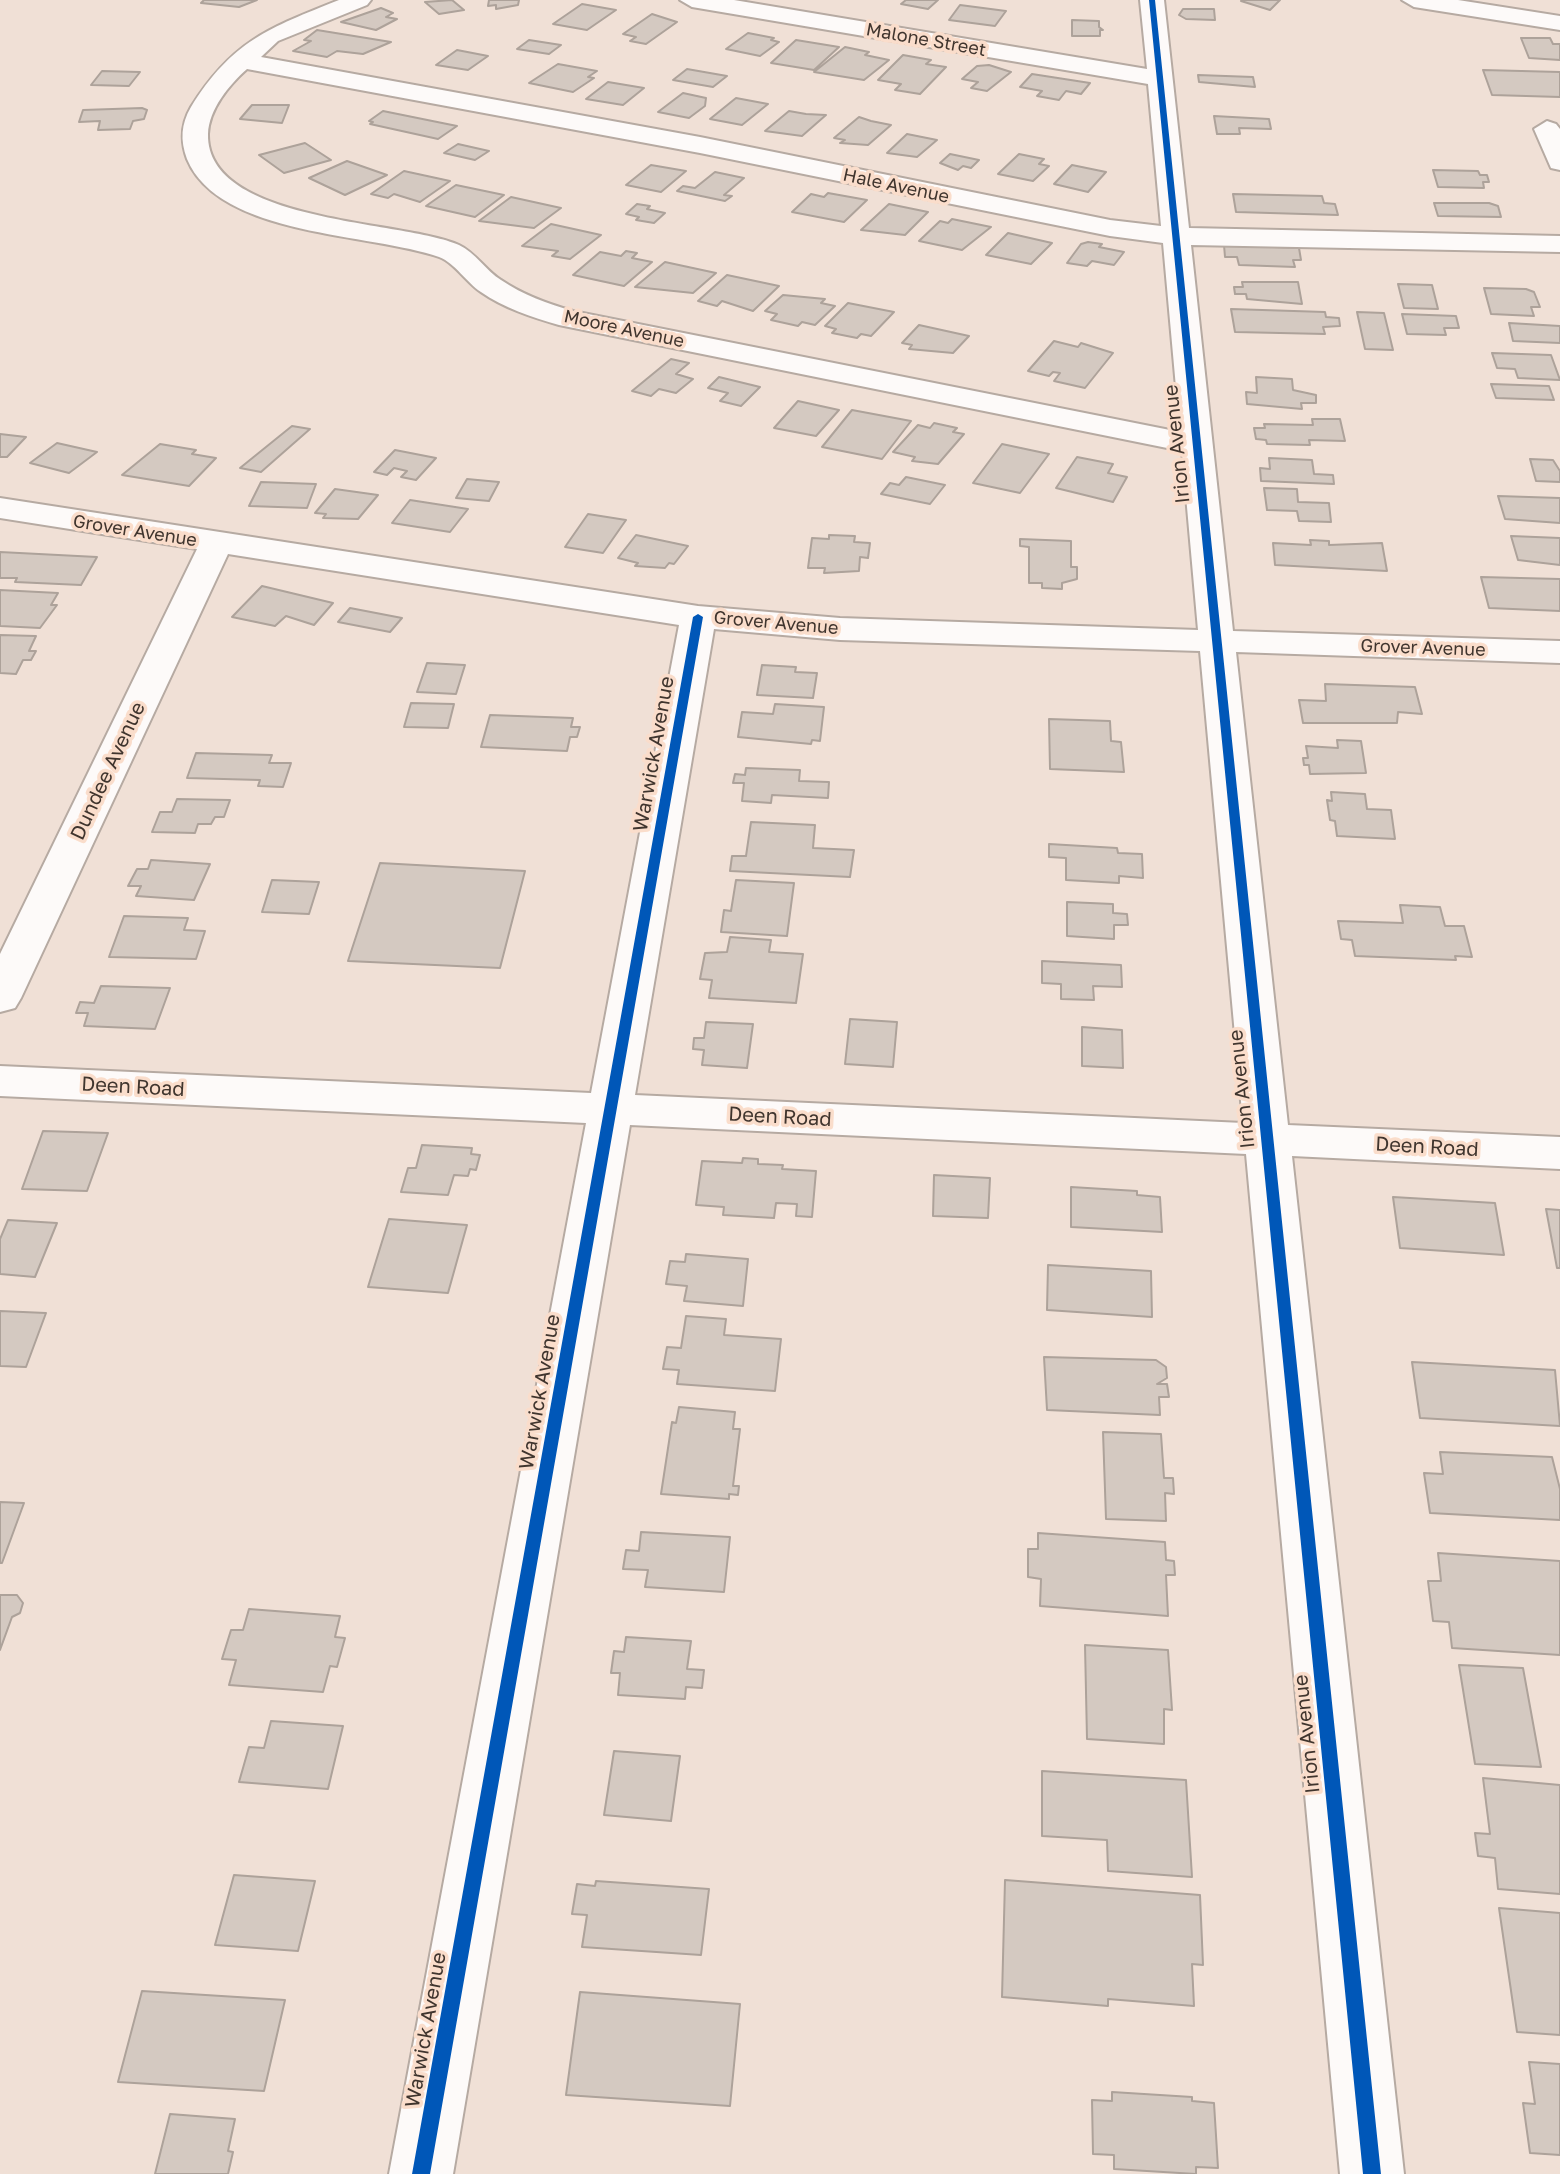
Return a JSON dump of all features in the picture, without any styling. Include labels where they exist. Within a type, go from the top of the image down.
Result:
[{"type":"street","name":"Moore Avenue","points":[[359,0],[293,24],[270,36],[221,79],[196,121],[195,146],[204,168],[222,186],[268,210],[309,223],[451,251],[490,286],[534,309],[569,319],[1197,445]]},
{"type":"street","name":"Malone Street","points":[[692,0],[1160,79]]},
{"type":"street","name":"Irion Avenue","points":[[1152,0],[1372,2174]]},
{"type":"street","points":[[1414,0],[1560,23]]},
{"type":"street","name":"Hale Avenue","points":[[240,60],[700,145],[1047,217],[1175,236],[1560,244]]},
{"type":"street","points":[[1547,129],[1560,162]]},
{"type":"street","name":"Grover Avenue","points":[[0,508],[698,617],[840,629],[1560,652]]},
{"type":"street","name":"Dundee Avenue","points":[[0,998],[216,544]]},
{"type":"street","name":"Warwick Avenue","points":[[421,2174],[698,617]]},
{"type":"street","name":"Deen Road","points":[[0,1081],[1560,1153]]},
{"type":"building","points":[[204,0],[257,0],[239,7],[201,3]]},
{"type":"building","points":[[452,0],[464,10],[439,14],[425,2]]},
{"type":"building","points":[[489,0],[519,0],[518,5],[496,9],[496,5],[488,6]]},
{"type":"building","points":[[906,0],[938,0],[928,9],[901,4]]},
{"type":"building","points":[[1242,0],[1280,0],[1270,10],[1241,1]]},
{"type":"building","points":[[582,4],[616,10],[587,30],[553,24]]},
{"type":"building","points":[[960,5],[1006,11],[995,26],[949,20]]},
{"type":"building","points":[[381,8],[393,13],[386,17],[397,19],[376,30],[341,22]]},
{"type":"building","points":[[1183,9],[1214,9],[1215,20],[1186,19],[1179,15]]},
{"type":"building","points":[[652,14],[677,22],[646,44],[630,41],[636,37],[623,34]]},
{"type":"building","points":[[1072,20],[1099,21],[1099,27],[1103,30],[1100,30],[1100,36],[1072,36]]},
{"type":"building","points":[[317,30],[391,42],[363,54],[337,51],[327,57],[293,51],[311,41],[304,40]]},
{"type":"building","points":[[748,33],[774,38],[771,40],[779,42],[760,56],[726,49]]},
{"type":"building","points":[[1521,38],[1550,38],[1553,44],[1560,44],[1560,60],[1529,58]]},
{"type":"building","points":[[529,40],[561,45],[549,54],[517,49]]},
{"type":"building","points":[[796,40],[839,47],[814,70],[771,63]]},
{"type":"building","points":[[845,47],[889,60],[864,80],[814,72]]},
{"type":"building","points":[[457,50],[488,56],[468,70],[436,65]]},
{"type":"building","points":[[903,55],[931,60],[926,64],[946,67],[920,94],[895,90],[901,84],[878,80]]},
{"type":"building","points":[[558,64],[597,71],[588,77],[594,78],[573,92],[529,83]]},
{"type":"building","points":[[989,65],[1011,72],[987,91],[971,88],[978,82],[962,79],[977,66]]},
{"type":"building","points":[[687,69],[727,76],[713,87],[673,80]]},
{"type":"building","points":[[1483,70],[1560,72],[1560,97],[1492,95]]},
{"type":"building","points":[[102,71],[140,72],[129,86],[91,85]]},
{"type":"building","points":[[1032,74],[1090,83],[1081,94],[1066,91],[1059,100],[1037,96],[1042,91],[1020,87]]},
{"type":"building","points":[[1198,75],[1253,77],[1255,87],[1199,82]]},
{"type":"building","points":[[608,82],[644,88],[623,105],[586,99]]},
{"type":"building","points":[[683,93],[706,98],[705,106],[689,118],[658,112]]},
{"type":"building","points":[[736,98],[768,104],[742,125],[710,119]]},
{"type":"building","points":[[252,105],[289,105],[282,123],[240,119]]},
{"type":"building","points":[[83,110],[147,110],[144,119],[133,121],[130,129],[98,130],[100,121],[79,122]]},
{"type":"building","points":[[383,111],[457,126],[438,139],[370,124],[373,122],[369,121]]},
{"type":"building","points":[[789,111],[826,115],[802,136],[765,131]]},
{"type":"building","points":[[1214,116],[1269,119],[1271,129],[1239,128],[1240,134],[1217,134]]},
{"type":"building","points":[[859,117],[891,125],[868,145],[840,143],[845,140],[834,138]]},
{"type":"building","points":[[907,134],[937,140],[917,157],[887,153]]},
{"type":"building","points":[[305,143],[331,160],[284,173],[259,155]]},
{"type":"building","points":[[458,144],[489,151],[475,160],[444,153]]},
{"type":"building","points":[[950,154],[979,160],[971,168],[963,166],[958,170],[940,163]]},
{"type":"building","points":[[1019,154],[1044,159],[1039,164],[1049,166],[1033,181],[998,174]]},
{"type":"building","points":[[347,161],[387,175],[345,195],[309,178]]},
{"type":"building","points":[[651,165],[686,171],[661,192],[626,185]]},
{"type":"building","points":[[1072,165],[1106,172],[1088,192],[1054,184]]},
{"type":"building","points":[[1433,170],[1478,171],[1480,175],[1487,175],[1489,182],[1483,182],[1484,188],[1438,187]]},
{"type":"building","points":[[404,171],[450,181],[420,202],[394,194],[388,198],[371,194]]},
{"type":"building","points":[[715,172],[744,178],[724,195],[732,196],[725,201],[677,191],[683,186],[695,188]]},
{"type":"building","points":[[456,185],[504,195],[475,217],[426,206]]},
{"type":"building","points":[[828,193],[867,200],[844,222],[792,212],[811,194],[824,197]]},
{"type":"building","points":[[1233,194],[1322,196],[1324,203],[1335,204],[1338,215],[1236,212]]},
{"type":"building","points":[[511,197],[561,208],[534,228],[479,221]]},
{"type":"building","points":[[1434,203],[1489,203],[1498,206],[1501,217],[1438,216]]},
{"type":"building","points":[[637,204],[665,213],[654,223],[636,220],[639,217],[626,214]]},
{"type":"building","points":[[889,204],[928,212],[905,235],[861,230]]},
{"type":"building","points":[[952,219],[991,227],[962,250],[919,241],[940,221],[948,223]]},
{"type":"building","points":[[551,224],[601,235],[570,259],[552,256],[558,251],[522,246]]},
{"type":"building","points":[[1008,233],[1052,243],[1031,264],[986,255]]},
{"type":"building","points":[[1088,242],[1124,252],[1114,265],[1092,261],[1087,266],[1067,263],[1081,244]]},
{"type":"building","points":[[1224,245],[1299,248],[1301,260],[1293,260],[1295,267],[1239,265],[1237,257],[1225,257]]},
{"type":"building","points":[[626,251],[637,253],[632,258],[652,262],[624,286],[573,275],[600,252],[621,256]]},
{"type":"building","points":[[665,262],[716,273],[693,293],[635,287]]},
{"type":"building","points":[[727,275],[779,286],[753,311],[722,301],[717,306],[698,301]]},
{"type":"building","points":[[1242,282],[1298,282],[1302,304],[1247,299],[1246,294],[1235,294],[1234,287],[1243,287]]},
{"type":"building","points":[[1398,284],[1432,285],[1438,309],[1404,308]]},
{"type":"building","points":[[1484,288],[1526,289],[1534,292],[1540,307],[1531,307],[1534,316],[1491,314]]},
{"type":"building","points":[[783,295],[825,299],[821,303],[835,306],[815,325],[802,322],[798,326],[771,320],[777,314],[765,311]]},
{"type":"building","points":[[848,303],[894,312],[871,336],[861,334],[857,338],[832,333],[836,329],[825,326]]},
{"type":"building","points":[[1231,309],[1325,312],[1326,317],[1339,318],[1340,326],[1323,327],[1325,334],[1235,332]]},
{"type":"building","points":[[1357,312],[1384,313],[1393,350],[1365,349]]},
{"type":"building","points":[[1402,314],[1456,316],[1459,328],[1444,328],[1446,335],[1407,334]]},
{"type":"building","points":[[1509,323],[1560,326],[1560,343],[1513,341]]},
{"type":"building","points":[[919,325],[969,336],[953,353],[909,349],[912,345],[902,343]]},
{"type":"building","points":[[1054,341],[1078,347],[1081,343],[1113,353],[1085,388],[1054,381],[1060,373],[1053,372],[1049,376],[1028,371]]},
{"type":"building","points":[[1492,353],[1551,355],[1560,380],[1518,378],[1515,369],[1497,368]]},
{"type":"building","points":[[671,359],[689,363],[676,374],[693,379],[676,393],[659,389],[651,396],[632,391]]},
{"type":"building","points":[[719,377],[760,387],[741,406],[720,401],[728,393],[708,388]]},
{"type":"building","points":[[1256,377],[1292,379],[1293,390],[1316,395],[1316,403],[1301,403],[1302,409],[1247,404],[1246,392],[1257,393]]},
{"type":"building","points":[[1491,384],[1549,386],[1554,400],[1496,398]]},
{"type":"building","points":[[798,401],[839,410],[816,436],[774,428]]},
{"type":"building","points":[[852,410],[911,421],[882,459],[822,447]]},
{"type":"building","points":[[1312,419],[1340,419],[1345,441],[1309,440],[1310,445],[1267,444],[1266,440],[1256,439],[1254,428],[1265,428],[1264,424],[1313,425]]},
{"type":"building","points":[[934,423],[957,428],[953,432],[964,434],[938,464],[912,461],[915,457],[893,452],[918,425],[930,428]]},
{"type":"building","points":[[292,426],[310,429],[261,472],[240,468]]},
{"type":"building","points":[[0,434],[26,437],[7,457],[0,457]]},
{"type":"building","points":[[57,443],[97,452],[69,473],[30,463]]},
{"type":"building","points":[[160,444],[196,450],[192,454],[216,458],[189,486],[122,475]]},
{"type":"building","points":[[1002,444],[1049,454],[1020,493],[973,483]]},
{"type":"building","points":[[395,450],[436,458],[416,480],[401,477],[407,471],[394,468],[387,475],[374,472]]},
{"type":"building","points":[[1077,457],[1113,464],[1108,473],[1127,477],[1113,502],[1056,488]]},
{"type":"building","points":[[1269,458],[1312,460],[1314,474],[1333,475],[1334,484],[1261,481],[1260,468],[1270,469]]},
{"type":"building","points":[[1530,459],[1553,460],[1560,471],[1560,482],[1536,481]]},
{"type":"building","points":[[906,477],[945,485],[930,504],[881,494],[890,483],[899,485]]},
{"type":"building","points":[[467,479],[499,482],[489,501],[456,498]]},
{"type":"building","points":[[261,482],[316,484],[307,508],[249,506]]},
{"type":"building","points":[[1264,488],[1297,489],[1298,502],[1329,503],[1331,522],[1299,521],[1297,511],[1267,510]]},
{"type":"building","points":[[335,489],[378,495],[358,519],[323,518],[326,514],[315,513]]},
{"type":"building","points":[[1498,496],[1560,498],[1560,523],[1505,519]]},
{"type":"building","points":[[410,500],[468,509],[450,532],[392,523]]},
{"type":"building","points":[[588,514],[626,520],[603,553],[565,547]]},
{"type":"building","points":[[636,535],[688,546],[674,564],[669,563],[665,568],[635,566],[638,563],[618,558]]},
{"type":"building","points":[[829,535],[855,536],[854,542],[870,543],[868,558],[860,557],[859,571],[824,573],[825,568],[808,568],[812,538],[829,539]]},
{"type":"building","points":[[1511,536],[1560,538],[1560,565],[1518,560]]},
{"type":"building","points":[[1020,539],[1071,541],[1071,567],[1077,567],[1077,579],[1062,583],[1062,589],[1042,588],[1042,583],[1029,583],[1029,547],[1020,546]]},
{"type":"building","points":[[1310,540],[1329,541],[1329,545],[1382,543],[1387,571],[1275,565],[1273,543],[1311,545]]},
{"type":"building","points":[[0,552],[97,557],[81,585],[15,582],[17,578],[0,578]]},
{"type":"building","points":[[1481,577],[1560,579],[1560,611],[1489,608]]},
{"type":"building","points":[[262,586],[333,603],[314,625],[286,616],[275,626],[232,617]]},
{"type":"building","points":[[0,590],[58,593],[51,605],[57,605],[40,628],[0,626]]},
{"type":"building","points":[[350,608],[402,618],[390,632],[338,622]]},
{"type":"building","points":[[0,635],[36,636],[29,651],[36,651],[31,660],[23,660],[16,674],[0,673]]},
{"type":"building","points":[[427,663],[465,665],[456,694],[417,692]]},
{"type":"building","points":[[762,665],[796,667],[795,672],[817,673],[813,698],[757,695]]},
{"type":"building","points":[[1325,684],[1415,687],[1422,714],[1398,712],[1397,723],[1303,723],[1299,700],[1326,701]]},
{"type":"building","points":[[411,703],[454,704],[448,728],[404,727]]},
{"type":"building","points":[[775,704],[824,707],[820,741],[812,740],[811,744],[738,737],[742,712],[773,714]]},
{"type":"building","points":[[490,715],[573,718],[571,727],[580,727],[577,737],[570,737],[567,751],[481,747]]},
{"type":"building","points":[[1049,719],[1110,721],[1111,741],[1121,742],[1124,772],[1050,769]]},
{"type":"building","points":[[1337,740],[1361,741],[1366,773],[1310,774],[1309,765],[1304,765],[1303,758],[1308,758],[1306,746],[1338,748]]},
{"type":"building","points":[[196,753],[272,755],[269,763],[291,763],[283,787],[258,786],[260,780],[187,778]]},
{"type":"building","points":[[746,768],[800,770],[799,781],[829,782],[828,798],[772,795],[771,803],[742,801],[744,783],[733,783],[735,774],[745,775]]},
{"type":"building","points":[[1331,792],[1365,794],[1367,809],[1391,810],[1395,839],[1337,836],[1335,821],[1330,820],[1327,800],[1332,801]]},
{"type":"building","points":[[177,799],[230,800],[224,817],[215,817],[211,824],[198,824],[195,833],[152,832],[160,812],[172,812]]},
{"type":"building","points":[[751,822],[815,825],[813,848],[854,850],[850,877],[730,871],[732,856],[746,856]]},
{"type":"building","points":[[1049,844],[1117,848],[1118,853],[1142,854],[1143,878],[1119,876],[1119,883],[1066,880],[1066,858],[1049,857]]},
{"type":"building","points":[[151,860],[210,864],[194,900],[136,896],[141,886],[128,886],[137,869],[148,869]]},
{"type":"building","points":[[380,863],[525,871],[500,968],[348,961]]},
{"type":"building","points":[[272,880],[319,882],[309,914],[262,912]]},
{"type":"building","points":[[736,880],[794,883],[787,936],[721,932],[724,910],[731,911]]},
{"type":"building","points":[[1067,902],[1113,904],[1113,913],[1127,914],[1128,925],[1114,925],[1114,939],[1067,936]]},
{"type":"building","points":[[1400,905],[1440,907],[1445,926],[1464,926],[1472,957],[1455,956],[1456,960],[1355,956],[1352,940],[1341,939],[1338,921],[1403,923]]},
{"type":"building","points":[[124,916],[188,918],[184,930],[205,931],[196,959],[109,957]]},
{"type":"building","points":[[730,937],[771,940],[769,952],[803,954],[796,1003],[709,998],[712,980],[700,979],[705,953],[727,952]]},
{"type":"building","points":[[1042,961],[1121,965],[1122,987],[1093,986],[1094,1000],[1061,999],[1061,984],[1042,983]]},
{"type":"building","points":[[101,986],[170,988],[155,1029],[84,1026],[88,1013],[76,1013],[80,1002],[94,1003]]},
{"type":"building","points":[[850,1019],[897,1022],[893,1067],[845,1064]]},
{"type":"building","points":[[706,1022],[753,1024],[747,1068],[702,1065],[704,1050],[693,1049],[694,1038],[704,1038]]},
{"type":"building","points":[[1082,1027],[1122,1030],[1123,1068],[1082,1066]]},
{"type":"building","points":[[43,1131],[108,1133],[87,1191],[22,1189]]},
{"type":"building","points":[[422,1145],[472,1148],[471,1154],[480,1155],[476,1170],[470,1169],[468,1176],[454,1175],[448,1195],[401,1192],[408,1168],[416,1168]]},
{"type":"building","points":[[743,1158],[758,1159],[758,1164],[783,1165],[782,1169],[816,1171],[812,1217],[796,1216],[797,1204],[776,1203],[774,1218],[723,1215],[724,1207],[696,1205],[702,1161],[742,1163]]},
{"type":"building","points":[[934,1175],[990,1178],[988,1218],[933,1216]]},
{"type":"building","points":[[1071,1187],[1137,1191],[1137,1195],[1160,1197],[1162,1232],[1071,1227]]},
{"type":"building","points":[[1393,1197],[1495,1203],[1504,1255],[1400,1248]]},
{"type":"building","points":[[1546,1209],[1560,1210],[1560,1268],[1557,1268]]},
{"type":"building","points":[[389,1219],[467,1225],[448,1293],[368,1287]]},
{"type":"building","points":[[8,1220],[57,1223],[35,1277],[0,1274],[0,1239]]},
{"type":"building","points":[[686,1254],[748,1259],[743,1306],[684,1301],[687,1286],[666,1284],[670,1261],[685,1262]]},
{"type":"building","points":[[1048,1265],[1151,1271],[1152,1317],[1047,1310]]},
{"type":"building","points":[[0,1311],[46,1313],[26,1367],[0,1366]]},
{"type":"building","points":[[686,1316],[726,1319],[724,1335],[781,1339],[775,1391],[677,1384],[679,1370],[663,1369],[667,1347],[681,1348]]},
{"type":"building","points":[[1044,1357],[1156,1360],[1166,1367],[1167,1378],[1157,1384],[1167,1384],[1169,1397],[1159,1397],[1160,1415],[1047,1410]]},
{"type":"building","points":[[1412,1362],[1555,1370],[1560,1426],[1420,1418]]},
{"type":"building","points":[[679,1407],[735,1412],[733,1429],[740,1429],[733,1486],[739,1486],[738,1495],[729,1494],[729,1499],[661,1494],[672,1422],[676,1423]]},
{"type":"building","points":[[1103,1432],[1161,1434],[1164,1478],[1173,1478],[1174,1494],[1165,1493],[1166,1521],[1106,1519]]},
{"type":"building","points":[[1440,1452],[1552,1457],[1560,1489],[1560,1520],[1430,1513],[1424,1473],[1443,1474]]},
{"type":"building","points":[[0,1502],[24,1503],[2,1563],[0,1563]]},
{"type":"building","points":[[641,1532],[730,1537],[724,1592],[645,1587],[648,1570],[623,1569],[626,1550],[639,1551]]},
{"type":"building","points":[[1038,1533],[1165,1542],[1166,1560],[1174,1561],[1175,1575],[1166,1575],[1168,1616],[1040,1606],[1041,1579],[1028,1577],[1028,1549],[1038,1549]]},
{"type":"building","points":[[1438,1553],[1560,1561],[1560,1655],[1452,1648],[1449,1622],[1433,1621],[1428,1581],[1441,1581]]},
{"type":"building","points":[[0,1595],[17,1595],[23,1603],[20,1613],[12,1617],[0,1650]]},
{"type":"building","points":[[249,1609],[340,1616],[335,1637],[345,1638],[337,1667],[330,1666],[323,1692],[229,1685],[236,1660],[222,1659],[231,1630],[243,1630]]},
{"type":"building","points":[[626,1637],[691,1641],[687,1669],[704,1670],[702,1688],[686,1687],[685,1699],[618,1695],[620,1673],[611,1673],[614,1651],[624,1652]]},
{"type":"building","points":[[1085,1645],[1168,1650],[1172,1710],[1164,1709],[1164,1744],[1087,1739]]},
{"type":"building","points":[[1459,1665],[1523,1668],[1541,1767],[1475,1764]]},
{"type":"building","points":[[271,1721],[343,1726],[328,1789],[239,1782],[249,1747],[264,1748]]},
{"type":"building","points":[[614,1751],[680,1756],[671,1821],[604,1815]]},
{"type":"building","points":[[1042,1771],[1186,1780],[1192,1877],[1108,1871],[1107,1840],[1042,1836]]},
{"type":"building","points":[[1483,1778],[1560,1785],[1560,1894],[1498,1889],[1495,1858],[1478,1856],[1475,1833],[1490,1834]]},
{"type":"building","points":[[234,1875],[315,1881],[298,1951],[215,1945]]},
{"type":"building","points":[[1005,1880],[1200,1895],[1203,1965],[1192,1964],[1194,2006],[1108,1999],[1108,2006],[1002,1997]]},
{"type":"building","points":[[596,1881],[709,1889],[701,1955],[582,1947],[587,1915],[572,1914],[577,1884],[595,1886]]},
{"type":"building","points":[[1499,1908],[1560,1913],[1560,2035],[1517,2032]]},
{"type":"building","points":[[142,1991],[285,2000],[264,2091],[118,2082]]},
{"type":"building","points":[[580,1992],[740,2004],[730,2106],[566,2095]]},
{"type":"building","points":[[1529,2062],[1560,2064],[1560,2155],[1530,2153],[1523,2103],[1535,2104]]},
{"type":"building","points":[[1112,2092],[1192,2097],[1192,2101],[1214,2103],[1218,2168],[1196,2167],[1196,2174],[1114,2169],[1114,2155],[1093,2154],[1092,2100],[1112,2101]]},
{"type":"building","points":[[170,2114],[235,2119],[228,2151],[233,2152],[228,2174],[155,2174]]},
{"type":"cycle path","points":[[1152,0],[1372,2174]]},
{"type":"cycle path","points":[[421,2174],[698,617]]}]
